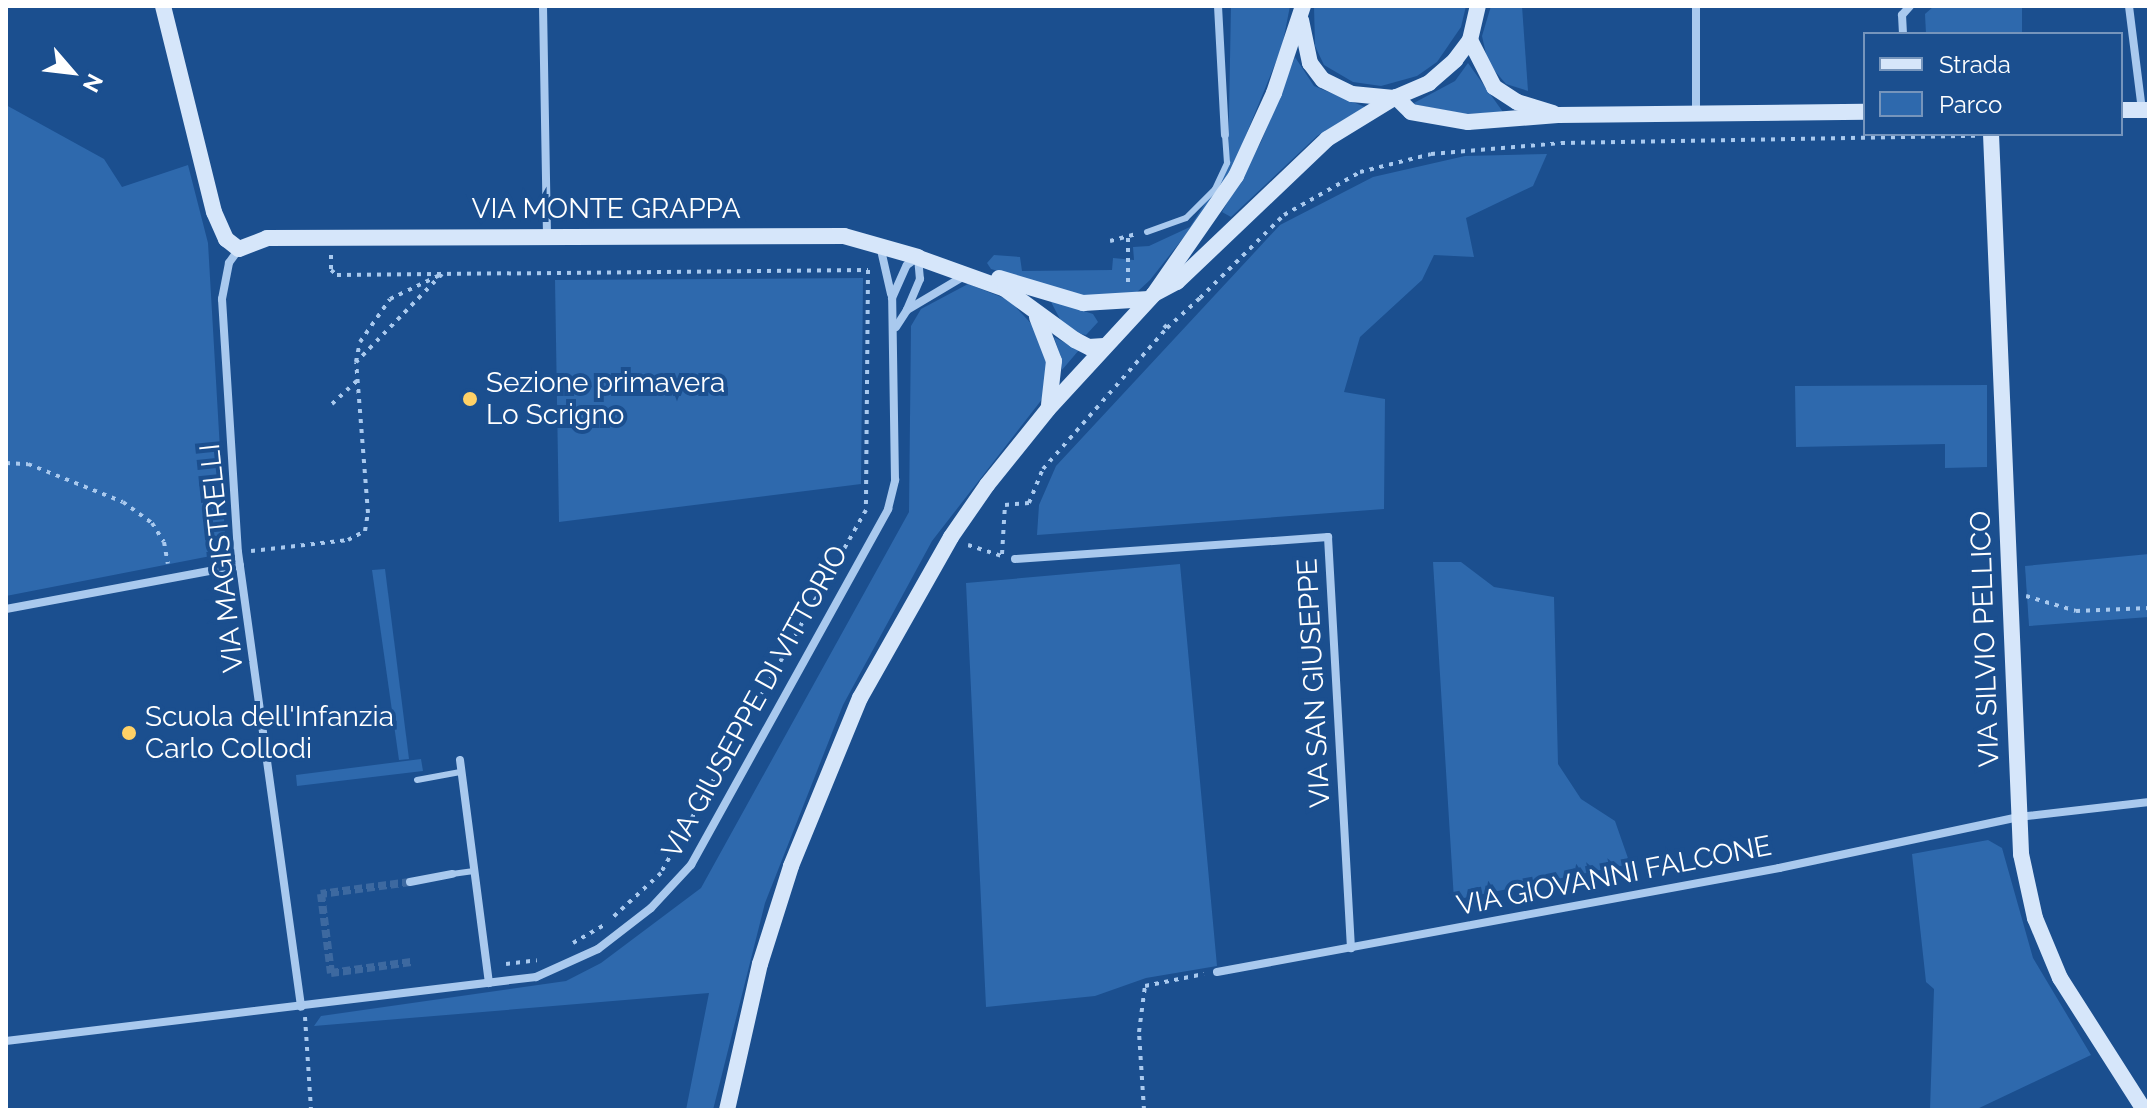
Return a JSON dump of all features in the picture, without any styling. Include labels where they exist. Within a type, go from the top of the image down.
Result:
[{"type":"street","points":[[543,6],[547,234]]},
{"type":"street","points":[[1218,6],[1225,135]]},
{"type":"street","points":[[1152,296],[1177,282],[1327,139],[1442,74],[1470,40],[1478,6]]},
{"type":"street","points":[[1696,6],[1696,114]]},
{"type":"street","points":[[1903,32],[1902,15],[1910,6]]},
{"type":"street","points":[[2123,110],[2145,110],[2129,6]]},
{"type":"street","points":[[167,7],[214,212],[226,239],[239,249]]},
{"type":"street","points":[[1302,12],[1310,63],[1323,80],[1352,94],[1395,98],[1411,112],[1468,122],[1558,115],[1863,112]]},
{"type":"street","points":[[727,1110],[760,964],[823,784],[860,698],[951,537],[1048,409],[1152,296],[1236,176],[1302,12]]},
{"type":"street","points":[[1470,40],[1494,87],[1517,102],[1558,115]]},
{"type":"street","name":"VIA SILVIO PELLICO","points":[[1991,136],[2018,817],[2026,887],[2046,949],[2144,1110]]},
{"type":"street","name":"VIA MONTE GRAPPA","points":[[239,249],[267,238],[547,234],[844,236],[1083,303],[1152,296]]},
{"type":"street","name":"VIA GIUSEPPE DI VITTORIO","points":[[6,1041],[549,974],[586,957],[673,889],[691,865],[888,509],[895,480],[895,327],[886,258],[874,244]]},
{"type":"street","name":"VIA MAGISTRELLI","points":[[239,249],[229,263],[222,299],[238,552],[301,1007]]},
{"type":"street","points":[[892,298],[907,265],[919,258]]},
{"type":"street","points":[[895,327],[918,287],[919,258]]},
{"type":"street","points":[[907,310],[970,273]]},
{"type":"street","name":"VIA MONTE GRAPPA","points":[[970,273],[1027,302],[1075,340],[1089,347],[1104,346]]},
{"type":"street","points":[[1027,302],[1043,326],[1054,361],[1048,409]]},
{"type":"street","name":"VIA SAN GIUSEPPE","points":[[1015,559],[1328,537],[1351,948]]},
{"type":"street","points":[[6,609],[240,565]]},
{"type":"street","points":[[460,760],[489,983]]},
{"type":"street","name":"VIA GIOVANNI FALCONE","points":[[1217,972],[2018,817],[2149,802]]},
{"type":"street","points":[[410,882],[452,874]]},
{"type":"lane","points":[[1147,232],[1186,218],[1215,189],[1227,163],[1225,135]]},
{"type":"lane","points":[[417,780],[460,772]]},
{"type":"lane","points":[[452,874],[474,871]]},
{"type":"path","points":[[1002,557],[1005,505],[1029,503],[1043,469],[1165,326],[1284,215],[1360,172],[1431,154],[1561,143],[1937,136]]},
{"type":"path","points":[[1110,241],[1147,232]]},
{"type":"path","points":[[1128,236],[1130,291]]},
{"type":"path","points":[[332,237],[331,270],[337,275],[868,270],[866,510],[661,873],[606,924],[560,951]]},
{"type":"path","points":[[238,552],[348,540],[365,531],[368,513],[356,362],[360,342],[378,310],[406,289],[442,274]]},
{"type":"path","points":[[356,362],[442,274]]},
{"type":"path","points":[[332,404],[357,380]]},
{"type":"path","points":[[6,463],[28,464],[92,487],[143,516],[164,542],[171,578]]},
{"type":"path","points":[[951,537],[1015,559]]},
{"type":"path","points":[[2009,586],[2064,610],[2149,608]]},
{"type":"path","points":[[487,967],[548,958]]},
{"type":"path","points":[[1144,1110],[1139,1032],[1145,986],[1217,972]]},
{"type":"path","points":[[301,1007],[309,1029],[311,1110]]},
{"type":"green space","points":[[1231,6],[1290,6],[1282,47],[1232,169],[1210,204],[1150,280],[1136,293],[1083,296],[991,269],[987,263],[994,255],[1020,257],[1022,271],[1112,270],[1113,258],[1134,260],[1133,247],[1149,246],[1190,227],[1228,167]]},
{"type":"green space","points":[[1314,6],[1466,6],[1461,27],[1437,62],[1417,76],[1381,86],[1353,82],[1324,65],[1315,46]]},
{"type":"green space","points":[[1491,6],[1522,6],[1528,91],[1506,84],[1488,63],[1482,36]]},
{"type":"green space","points":[[1934,6],[2022,6],[2022,32],[1926,32],[1925,14]]},
{"type":"green space","points":[[1295,57],[1314,86],[1365,107],[1317,136],[1231,217],[1222,212],[1261,142]]},
{"type":"green space","points":[[1468,63],[1503,112],[1465,114],[1412,104],[1455,81]]},
{"type":"green space","points":[[6,105],[104,159],[122,187],[188,165],[208,243],[226,553],[6,596]]},
{"type":"green space","points":[[1547,154],[1533,186],[1466,218],[1474,257],[1434,255],[1422,280],[1360,337],[1344,392],[1385,399],[1384,509],[1037,535],[1039,505],[1056,466],[1280,225],[1373,177],[1465,156]]},
{"type":"green space","points":[[863,278],[861,484],[559,522],[555,280]]},
{"type":"green space","points":[[968,284],[1009,300],[1041,334],[1049,365],[1043,398],[932,541],[843,705],[765,903],[713,1110],[686,1110],[709,993],[314,1026],[321,1016],[566,981],[601,963],[701,888],[909,512],[911,326],[921,309]]},
{"type":"green space","points":[[1050,300],[1093,314],[1098,322],[1086,335],[1075,333],[1062,323]]},
{"type":"green space","points":[[1054,337],[1079,350],[1062,370],[1058,349]]},
{"type":"green space","points":[[1987,385],[1987,467],[1945,468],[1945,444],[1796,447],[1795,386]]},
{"type":"green space","points":[[2149,554],[2149,617],[2029,626],[2025,566]]},
{"type":"green space","points":[[1433,562],[1461,562],[1494,587],[1554,597],[1558,764],[1581,799],[1615,821],[1630,864],[1454,900]]},
{"type":"green space","points":[[1180,564],[1217,966],[1146,978],[1095,996],[986,1007],[966,583]]},
{"type":"green space","points":[[385,569],[409,759],[399,760],[372,570]]},
{"type":"green space","points":[[421,759],[423,771],[297,786],[296,775]]},
{"type":"green space","points":[[1988,840],[2002,848],[2033,958],[2091,1055],[1975,1110],[1930,1110],[1934,989],[1926,982],[1912,854]]},
{"type":"tunnel","points":[[410,882],[321,894],[331,973],[411,962]]},
{"type":"place","name":"Sezione primavera Lo Scrigno","points":[[470,399]]},
{"type":"place","name":"Scuola dell'Infanzia Carlo Collodi","points":[[129,733]]}]
